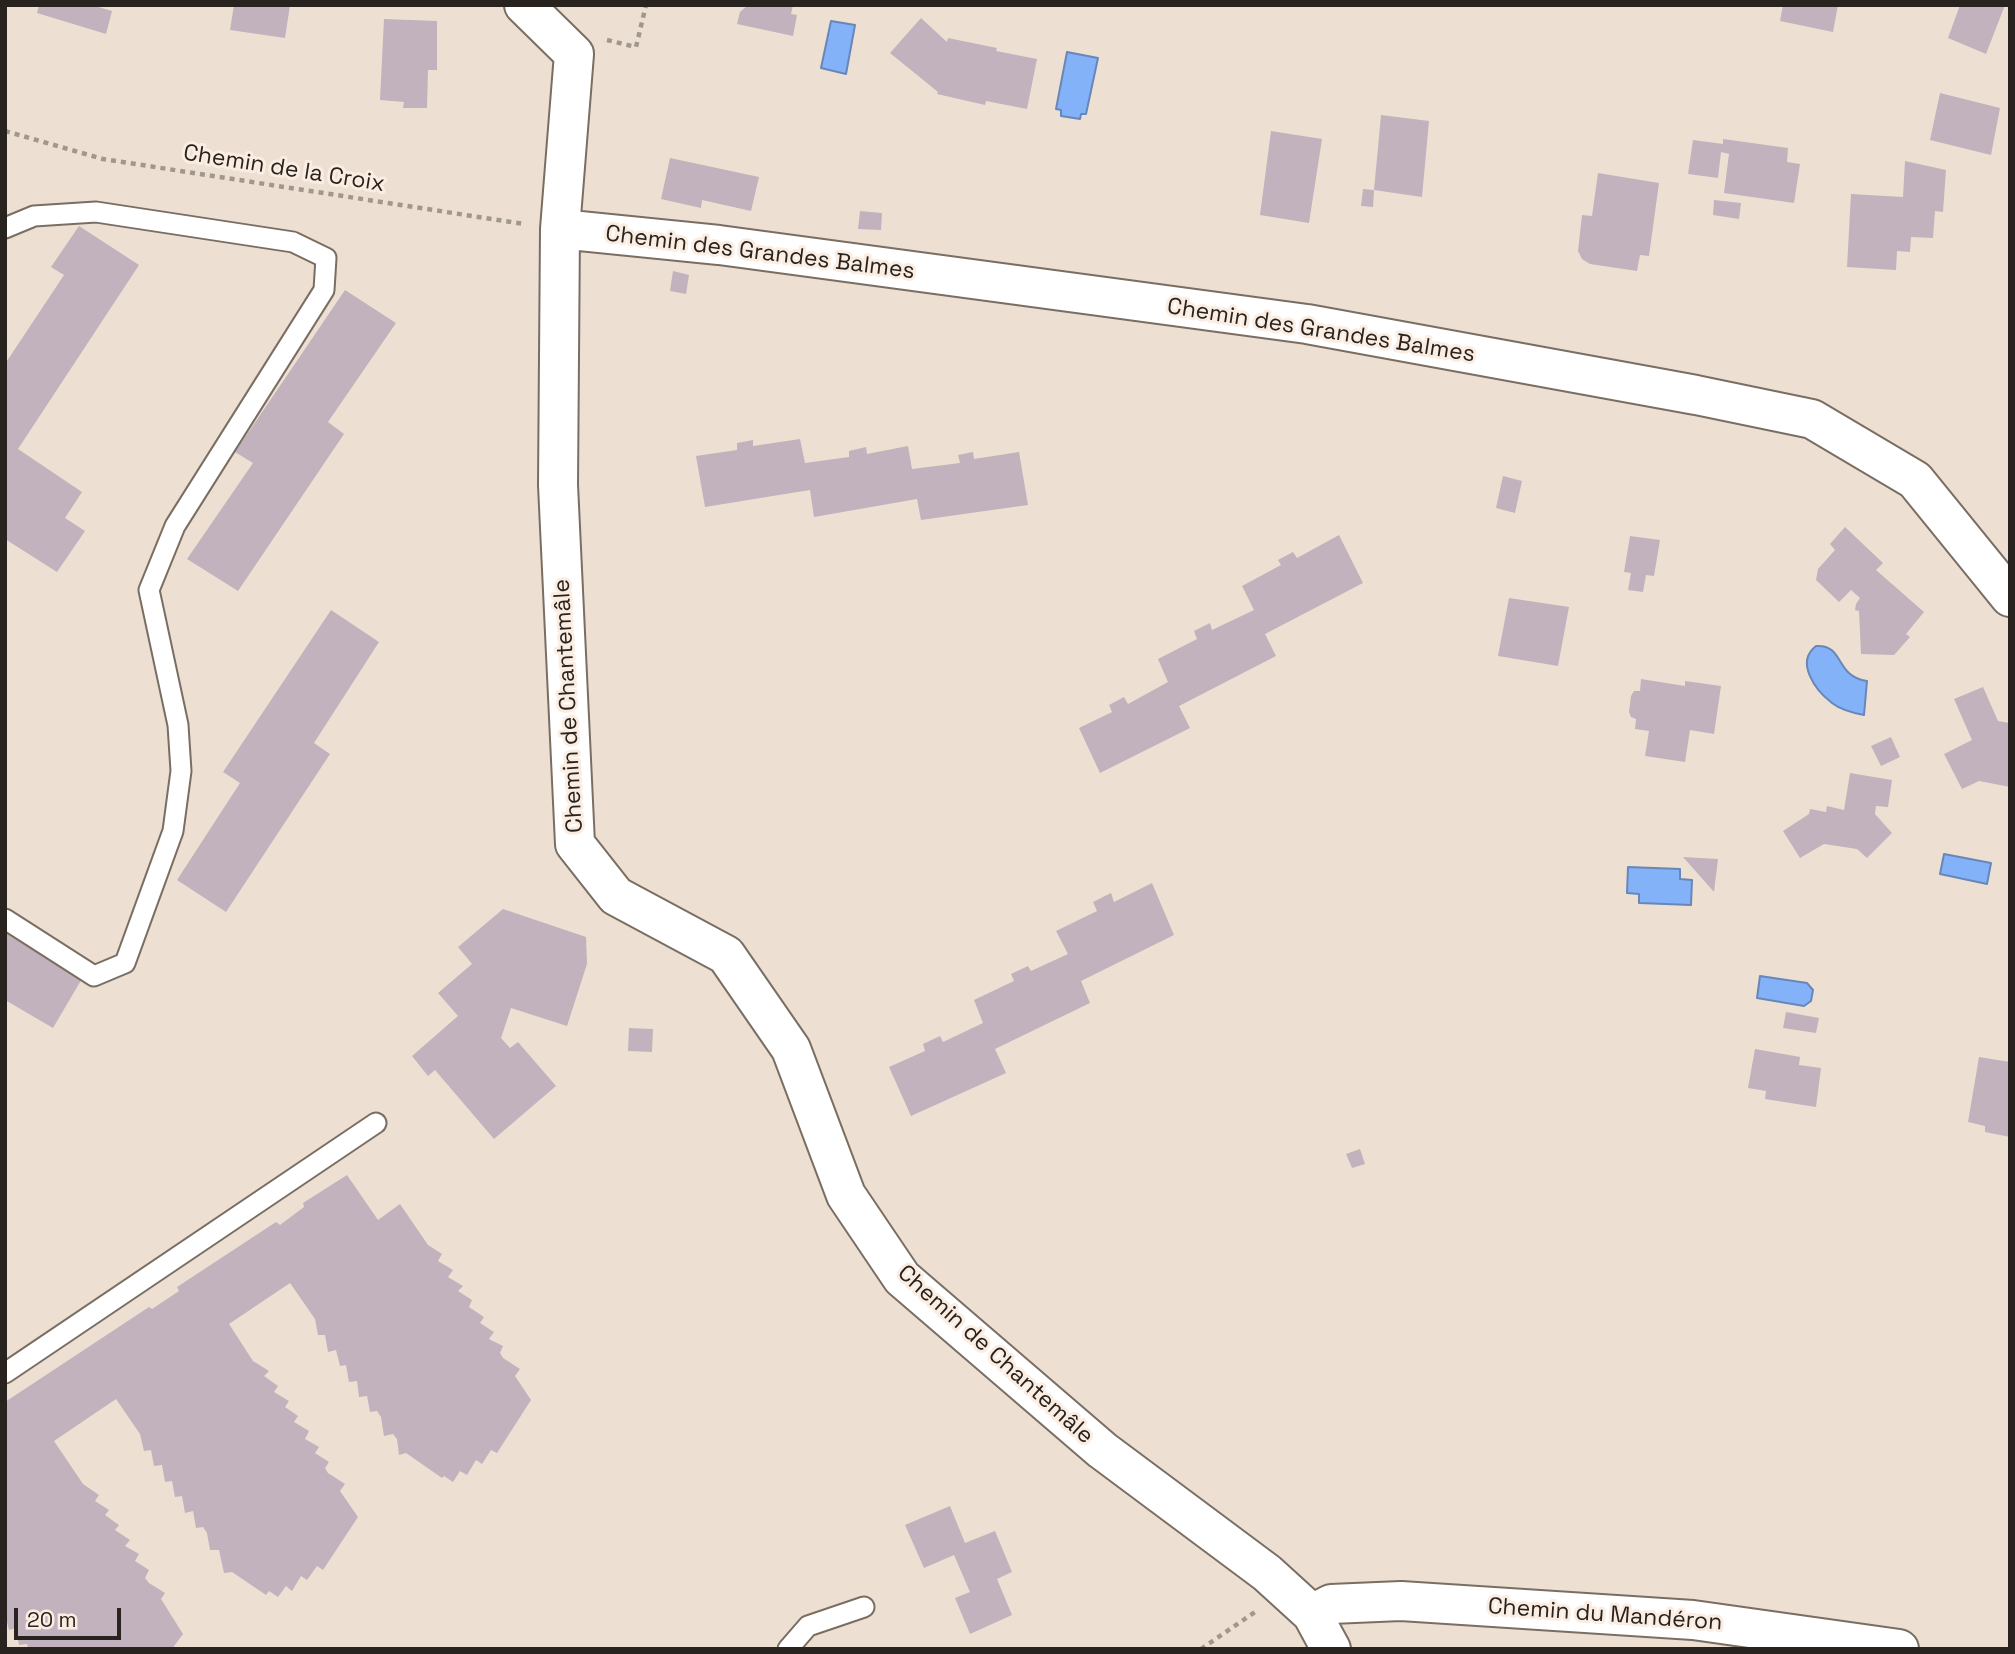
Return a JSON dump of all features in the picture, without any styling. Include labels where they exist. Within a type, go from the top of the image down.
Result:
[{"type":"street","points":[[524,5],[575,54]]},
{"type":"street","name":"Chemin de Chantemâle","points":[[575,54],[560,229],[558,485],[575,844],[616,896],[726,956],[791,1049],[846,1195],[901,1278],[1102,1450],[1267,1573],[1299,1602],[1331,1649]]},
{"type":"street","name":"Chemin des Grandes Balmes","points":[[560,229],[719,245],[1307,324],[1696,395],[1812,419],[1915,480],[2010,597]]},
{"type":"street","name":"Chemin du Mandéron","points":[[1299,1602],[1332,1604],[1401,1601],[1693,1619],[1899,1649]]},
{"type":"lane","points":[[5,228],[34,216],[96,212],[293,242],[326,258],[324,290],[176,526],[149,590],[178,725],[181,771],[173,831],[125,963],[94,976],[5,919]]},
{"type":"lane","points":[[5,1374],[376,1123]]},
{"type":"lane","points":[[788,1649],[808,1626],[864,1606]]},
{"type":"path","points":[[575,54],[591,37],[636,47],[646,5]]},
{"type":"path","name":"Chemin de la Croix","points":[[5,131],[103,159],[560,229]]},
{"type":"path","points":[[1200,1649],[1299,1602]]},
{"type":"water","points":[[831,21],[855,25],[846,74],[821,68]]},
{"type":"water","points":[[1067,52],[1098,58],[1086,114],[1081,114],[1080,119],[1061,116],[1061,110],[1056,109]]},
{"type":"water","points":[[1816,646],[1832,650],[1849,673],[1867,681],[1864,715],[1847,711],[1819,691],[1807,668],[1807,660]]},
{"type":"water","points":[[1944,854],[1991,863],[1987,884],[1940,874]]},
{"type":"water","points":[[1628,867],[1680,869],[1680,879],[1692,880],[1691,905],[1639,903],[1639,894],[1627,893]]},
{"type":"water","points":[[1760,976],[1807,983],[1813,990],[1811,1001],[1804,1006],[1757,998]]},
{"type":"building","points":[[39,5],[91,5],[112,11],[106,34],[37,13]]},
{"type":"building","points":[[234,5],[290,5],[285,38],[230,30]]},
{"type":"building","points":[[748,5],[793,5],[791,14],[797,15],[793,36],[737,24],[740,12]]},
{"type":"building","points":[[1783,5],[1838,5],[1833,32],[1780,21]]},
{"type":"building","points":[[1960,5],[2005,5],[1986,54],[1948,38]]},
{"type":"building","points":[[921,18],[947,42],[948,38],[1037,59],[1027,109],[986,101],[985,105],[937,94],[938,92],[890,53]]},
{"type":"building","points":[[384,19],[437,21],[437,70],[428,70],[427,108],[403,108],[404,102],[380,100]]},
{"type":"building","points":[[1940,93],[2000,108],[1991,155],[1930,140]]},
{"type":"building","points":[[1381,115],[1429,121],[1422,197],[1374,190]]},
{"type":"building","points":[[1271,131],[1322,139],[1309,223],[1260,215]]},
{"type":"building","points":[[1723,139],[1788,148],[1787,162],[1800,164],[1794,203],[1724,193],[1729,154],[1721,152],[1718,178],[1688,174],[1693,140],[1723,144]]},
{"type":"building","points":[[670,158],[759,177],[751,211],[702,200],[701,208],[661,199]]},
{"type":"building","points":[[1905,161],[1946,170],[1943,212],[1935,211],[1933,238],[1911,237],[1910,252],[1897,251],[1896,270],[1847,267],[1851,194],[1903,197]]},
{"type":"building","points":[[1598,173],[1659,183],[1649,256],[1640,255],[1637,271],[1590,264],[1582,259],[1578,251],[1582,215],[1592,216]]},
{"type":"building","points":[[1363,189],[1374,190],[1373,207],[1361,206]]},
{"type":"building","points":[[1714,200],[1741,203],[1739,219],[1713,215]]},
{"type":"building","points":[[860,211],[882,213],[881,230],[858,229]]},
{"type":"building","points":[[79,226],[139,265],[18,449],[82,492],[65,518],[85,531],[57,572],[5,539],[5,364],[64,275],[51,267]]},
{"type":"building","points":[[673,271],[689,275],[686,294],[670,291]]},
{"type":"building","points":[[345,290],[396,323],[328,422],[344,434],[238,591],[187,559],[253,463],[235,452]]},
{"type":"building","points":[[800,439],[805,463],[849,457],[849,451],[866,447],[867,454],[908,446],[912,469],[960,463],[958,455],[973,452],[974,459],[1019,452],[1028,505],[921,520],[917,499],[814,517],[810,490],[705,507],[696,456],[737,450],[737,443],[753,440],[753,446]]},
{"type":"building","points":[[1503,476],[1522,481],[1515,513],[1496,508]]},
{"type":"building","points":[[1845,527],[1883,563],[1876,570],[1924,612],[1906,634],[1910,637],[1894,655],[1861,654],[1859,611],[1855,610],[1860,598],[1851,590],[1839,602],[1816,580],[1818,569],[1835,550],[1830,544]]},
{"type":"building","points":[[1339,535],[1363,583],[1265,634],[1276,656],[1179,706],[1190,728],[1100,773],[1079,728],[1112,712],[1109,705],[1124,697],[1128,704],[1168,682],[1158,659],[1197,639],[1194,631],[1210,623],[1212,630],[1254,610],[1242,586],[1281,565],[1278,560],[1293,552],[1297,558]]},
{"type":"building","points":[[1630,536],[1660,540],[1654,576],[1646,575],[1643,592],[1628,590],[1631,573],[1624,572]]},
{"type":"building","points":[[1509,598],[1569,607],[1558,666],[1498,656]]},
{"type":"building","points":[[331,610],[379,642],[314,743],[330,754],[226,912],[177,880],[240,783],[223,772]]},
{"type":"building","points":[[1641,679],[1685,686],[1685,681],[1721,686],[1714,734],[1690,730],[1685,762],[1645,756],[1649,731],[1635,729],[1636,719],[1631,717],[1629,712],[1631,696],[1634,691],[1640,691]]},
{"type":"building","points":[[1983,687],[1998,721],[2010,723],[2010,787],[1979,781],[1962,789],[1944,754],[1972,740],[1954,699]]},
{"type":"building","points":[[1891,737],[1900,757],[1881,766],[1871,746]]},
{"type":"building","points":[[1850,773],[1892,780],[1888,807],[1876,806],[1875,814],[1892,833],[1867,858],[1857,849],[1824,844],[1800,858],[1783,831],[1809,814],[1810,809],[1826,812],[1827,806],[1844,810]]},
{"type":"building","points":[[1683,857],[1718,859],[1714,892]]},
{"type":"building","points":[[1152,883],[1174,935],[1081,981],[1090,1003],[995,1049],[1006,1073],[911,1116],[889,1067],[925,1051],[923,1044],[940,1036],[943,1042],[983,1023],[974,1000],[1014,981],[1011,974],[1028,966],[1031,971],[1068,954],[1056,931],[1097,911],[1093,902],[1111,893],[1114,902]]},
{"type":"building","points":[[503,909],[586,937],[587,964],[567,1026],[511,1008],[501,1038],[510,1048],[518,1042],[556,1086],[494,1139],[435,1070],[428,1076],[412,1056],[458,1016],[438,993],[472,964],[458,947]]},
{"type":"building","points":[[5,931],[83,977],[53,1028],[5,1000]]},
{"type":"building","points":[[1786,1012],[1819,1018],[1816,1033],[1783,1028]]},
{"type":"building","points":[[629,1028],[653,1029],[652,1052],[628,1051]]},
{"type":"building","points":[[1755,1049],[1800,1057],[1799,1065],[1821,1068],[1816,1107],[1765,1099],[1766,1091],[1748,1088]]},
{"type":"building","points":[[1979,1057],[2010,1062],[2010,1137],[1985,1132],[1985,1126],[1968,1122]]},
{"type":"building","points":[[1360,1149],[1365,1164],[1352,1168],[1346,1154]]},
{"type":"building","points":[[347,1175],[378,1220],[400,1204],[428,1245],[442,1254],[438,1261],[453,1270],[448,1277],[463,1286],[458,1291],[472,1300],[469,1307],[484,1317],[480,1323],[494,1332],[489,1339],[503,1346],[500,1353],[503,1358],[520,1369],[515,1376],[531,1400],[497,1453],[491,1450],[482,1464],[476,1460],[467,1475],[460,1471],[453,1482],[444,1476],[442,1478],[406,1453],[399,1455],[397,1439],[393,1434],[384,1436],[381,1417],[377,1411],[370,1412],[367,1396],[359,1397],[357,1381],[349,1382],[346,1365],[340,1366],[336,1350],[328,1352],[325,1335],[318,1335],[315,1319],[290,1283],[229,1324],[253,1361],[269,1371],[264,1376],[278,1386],[274,1392],[289,1401],[285,1407],[298,1416],[294,1422],[309,1431],[305,1439],[319,1447],[315,1453],[329,1462],[325,1468],[328,1473],[345,1484],[340,1491],[358,1517],[323,1570],[317,1566],[307,1580],[301,1576],[292,1591],[286,1586],[278,1597],[269,1591],[266,1595],[232,1572],[224,1573],[219,1550],[210,1550],[207,1533],[203,1527],[196,1528],[193,1511],[185,1513],[182,1496],[175,1497],[172,1481],[165,1482],[162,1465],[154,1466],[151,1450],[144,1451],[140,1434],[116,1399],[54,1441],[83,1484],[99,1495],[95,1501],[109,1510],[105,1515],[119,1525],[115,1530],[130,1540],[125,1546],[139,1554],[135,1561],[149,1570],[145,1578],[149,1583],[165,1593],[161,1599],[183,1634],[172,1649],[28,1649],[27,1644],[19,1645],[16,1628],[9,1630],[5,1614],[5,1402],[149,1307],[152,1309],[179,1291],[177,1287],[276,1222],[280,1225],[304,1207],[303,1203]]},
{"type":"building","points":[[950,1506],[965,1543],[995,1531],[1012,1572],[997,1579],[1012,1615],[970,1634],[955,1598],[970,1592],[954,1555],[924,1568],[905,1525]]}]
